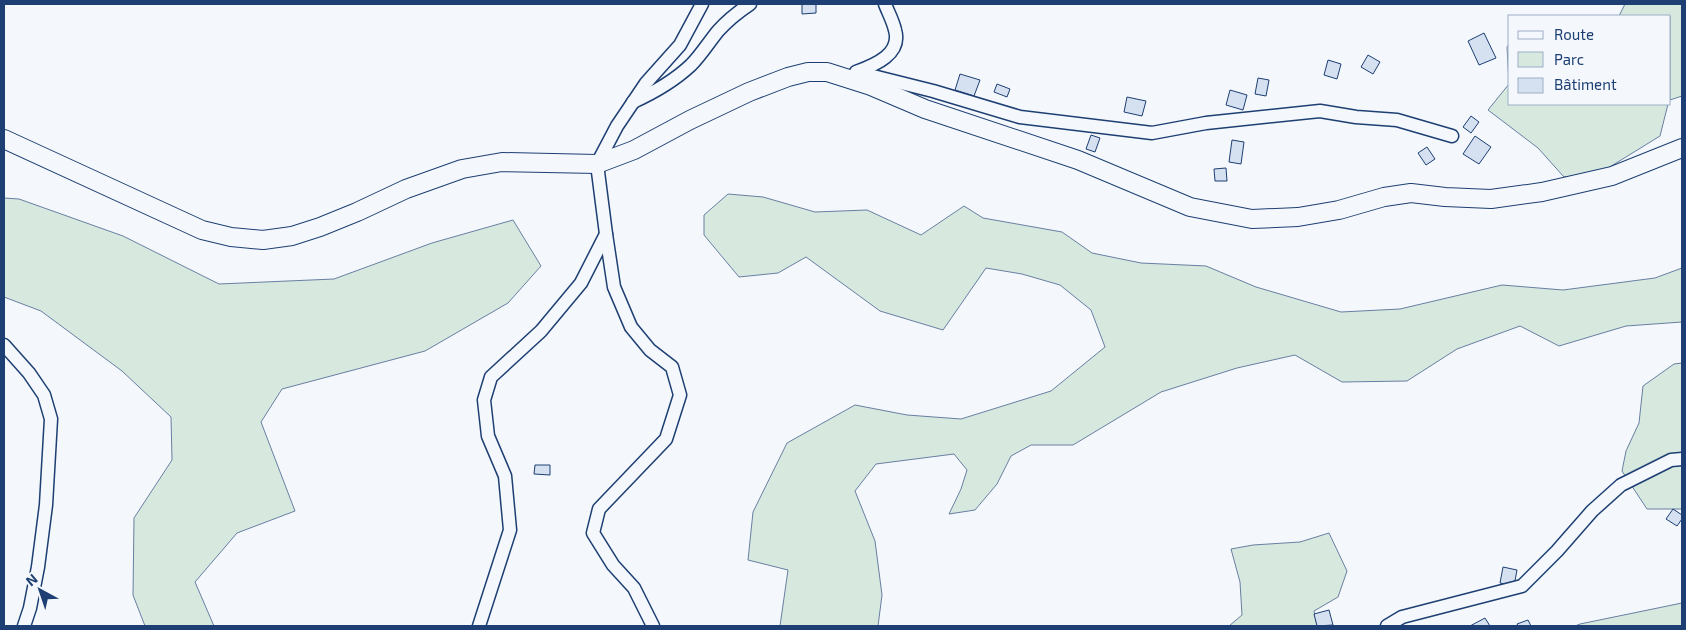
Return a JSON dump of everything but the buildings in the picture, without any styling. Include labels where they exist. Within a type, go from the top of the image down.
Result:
[{"type":"street","points":[[653,626],[634,588],[612,564],[593,533],[598,509],[666,439],[680,395],[672,367],[650,350],[631,328],[614,287],[597,164],[617,126],[646,83],[680,45],[702,4]]},
{"type":"street","points":[[633,102],[656,92],[673,80],[692,64],[718,31],[737,13],[750,4]]},
{"type":"street","points":[[849,74],[884,58],[893,50],[896,41],[895,30],[885,4]]},
{"type":"street","points":[[4,139],[202,230],[231,238],[263,240],[292,236],[320,227],[406,189],[462,169],[502,162],[597,164],[634,150],[690,120],[749,92],[788,77],[808,72],[849,74],[933,91],[1020,117],[1152,133],[1206,123],[1320,111],[1356,117],[1397,120],[1452,136]]},
{"type":"street","points":[[849,74],[871,86],[925,109],[1078,160],[1190,207],[1252,219],[1306,216],[1340,210],[1384,197],[1411,193],[1491,199],[1542,192],[1612,176],[1682,148]]},
{"type":"street","points":[[479,626],[510,530],[505,476],[488,436],[484,400],[490,377],[541,331],[581,283],[606,234]]},
{"type":"street","points":[[4,345],[29,373],[44,395],[51,419],[50,466],[42,540],[33,592],[24,626]]},
{"type":"street","points":[[1387,626],[1402,617],[1522,586],[1557,551],[1592,511],[1621,485],[1671,460],[1682,459]]},
{"type":"green space","points":[[1625,4],[1682,4],[1682,96],[1671,100],[1671,15],[1620,15]]},
{"type":"green space","points":[[1508,85],[1508,105],[1668,105],[1660,136],[1600,173],[1564,177],[1538,148],[1488,110]]},
{"type":"green space","points":[[728,194],[763,197],[815,212],[867,210],[921,235],[964,206],[983,218],[1062,232],[1092,253],[1141,263],[1206,266],[1256,287],[1341,312],[1400,309],[1502,285],[1563,290],[1655,278],[1682,268],[1682,322],[1626,326],[1559,346],[1520,326],[1457,349],[1407,381],[1342,382],[1295,355],[1237,368],[1161,392],[1073,445],[1031,445],[1011,456],[997,484],[975,510],[949,514],[961,489],[967,470],[954,454],[876,464],[855,491],[875,541],[882,595],[878,626],[780,626],[788,570],[748,560],[753,512],[787,443],[855,405],[907,415],[961,419],[1051,391],[1105,347],[1091,310],[1060,285],[1022,274],[986,268],[943,330],[880,311],[806,257],[778,273],[739,277],[704,235],[704,215]]},
{"type":"green space","points":[[4,198],[19,199],[123,236],[219,284],[334,279],[432,243],[513,220],[541,266],[508,303],[425,351],[282,389],[261,422],[295,511],[237,533],[195,582],[214,626],[145,626],[133,595],[134,518],[172,460],[171,417],[122,371],[41,311],[4,297]]},
{"type":"green space","points":[[1682,363],[1682,509],[1647,509],[1622,471],[1626,451],[1639,423],[1643,386],[1674,364]]},
{"type":"green space","points":[[1329,533],[1347,571],[1338,597],[1314,611],[1317,626],[1229,626],[1242,615],[1240,582],[1231,549],[1253,545],[1300,542]]},
{"type":"green space","points":[[1682,603],[1682,626],[1575,626],[1580,624]]}]
